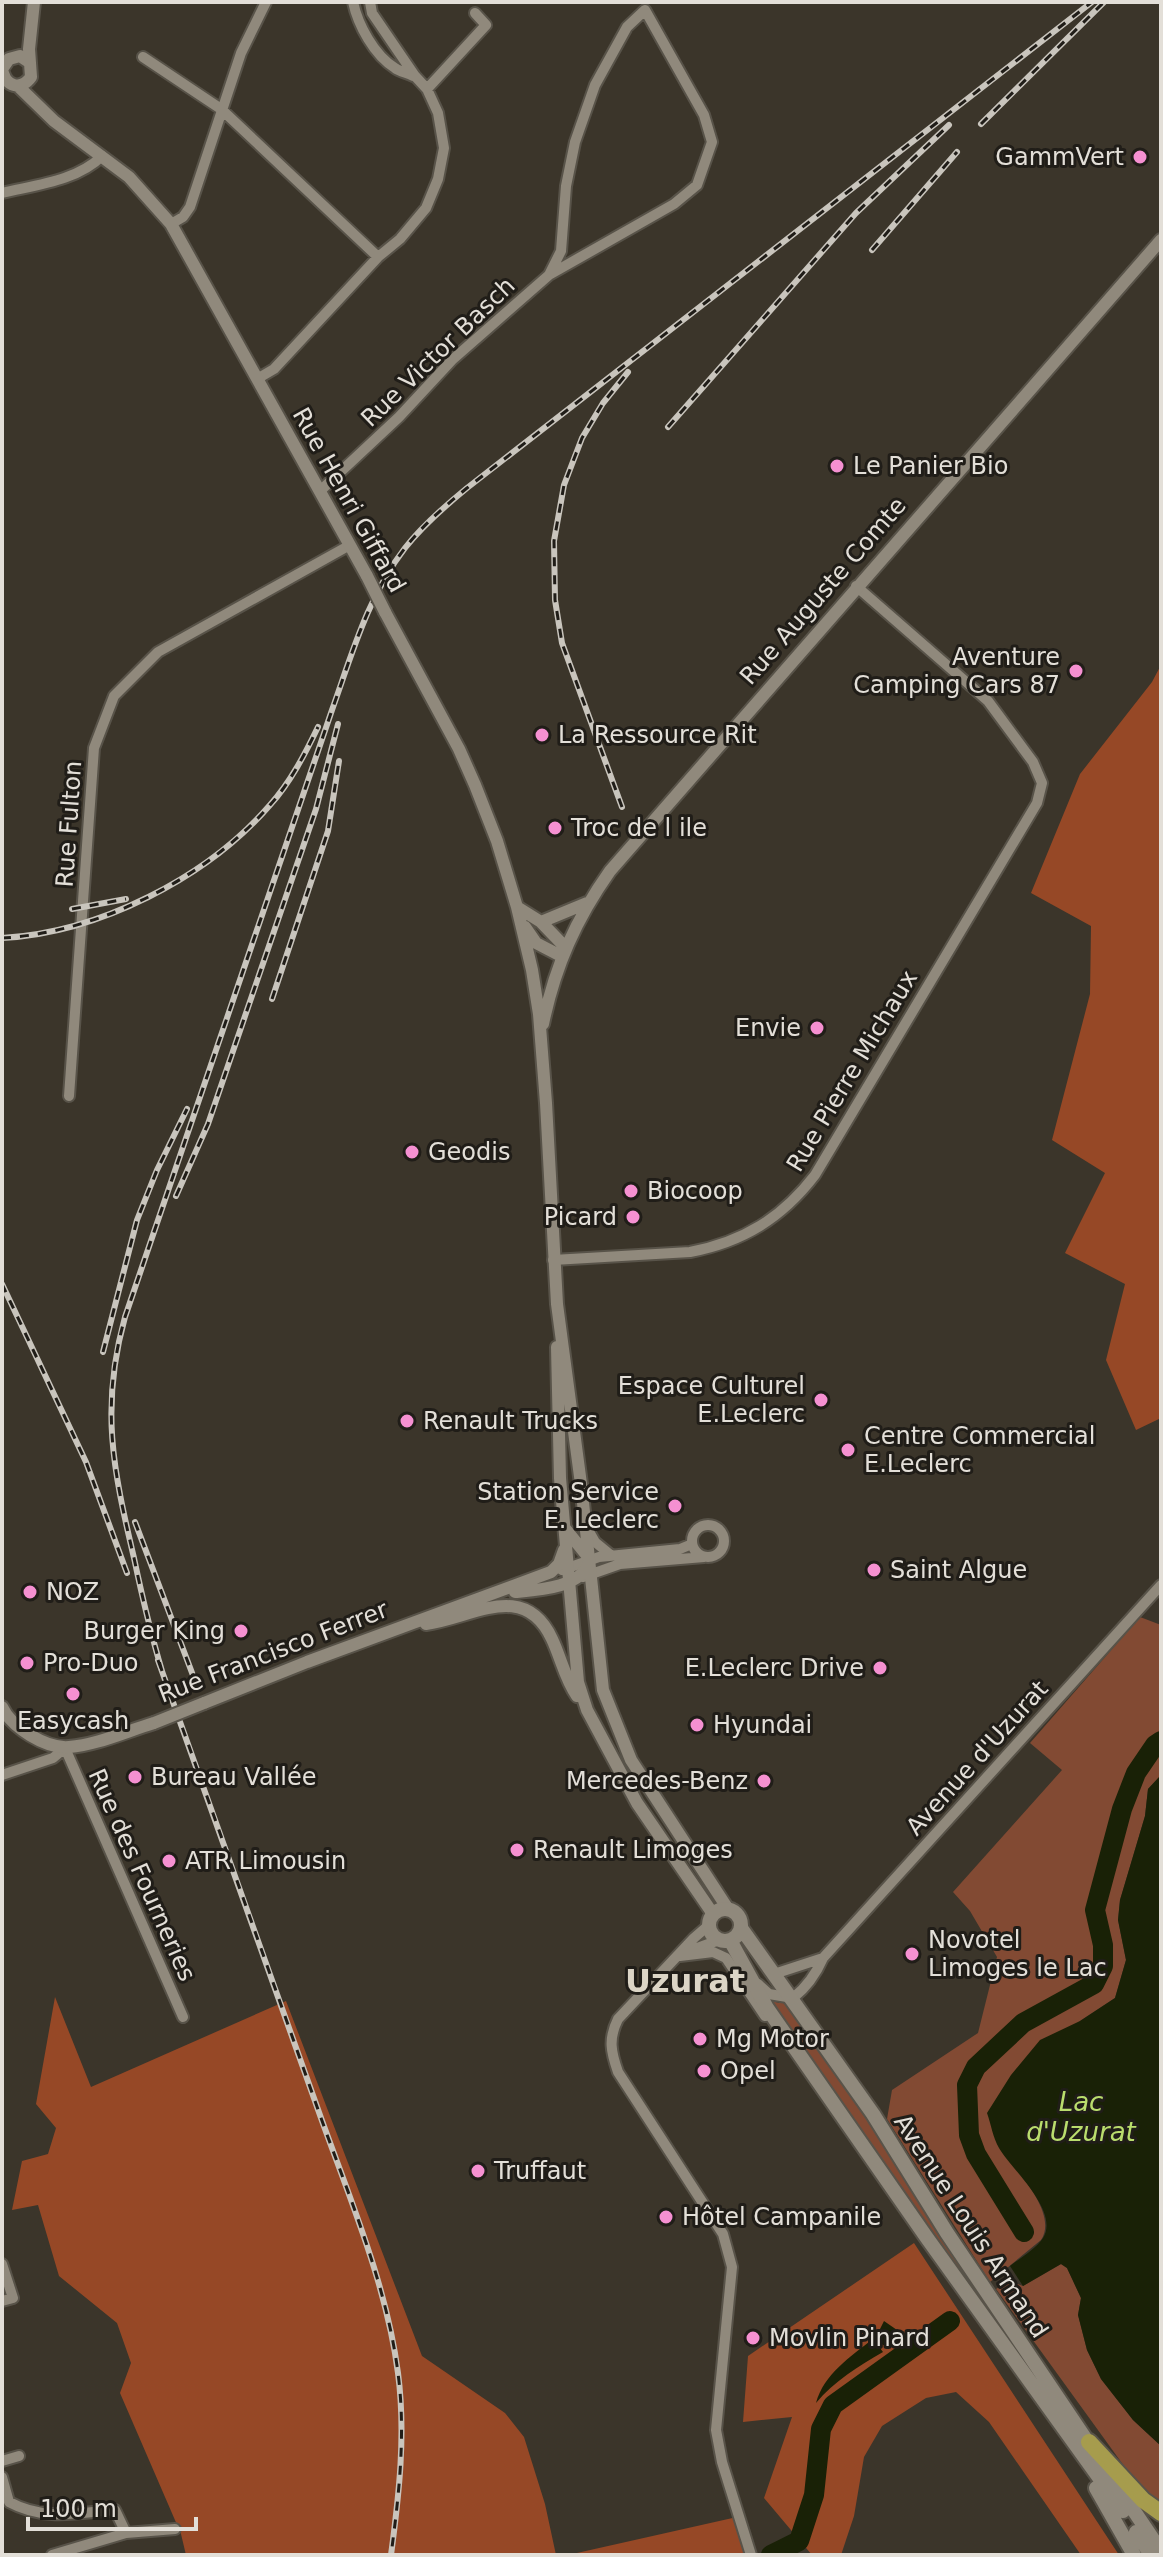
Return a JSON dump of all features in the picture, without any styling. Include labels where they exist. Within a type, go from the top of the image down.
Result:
[{"type":"main road","points":[[728,1909],[740,1918],[741,1928],[737,1936],[724,1940],[712,1934],[711,1920],[728,1909]]},
{"type":"main road","name":"Avenue Louis Armand","points":[[741,1928],[873,2114],[921,2194],[1161,2551]]},
{"type":"main road","name":"Avenue Louis Armand","points":[[724,1940],[752,1977],[767,2008],[1151,2555]]},
{"type":"main road","points":[[1053,2415],[1134,2555]]},
{"type":"main road","points":[[1089,2442],[1143,2500],[1161,2513]]},
{"type":"street","points":[[26,56],[12,57],[3,71],[10,84],[24,83],[32,69],[26,56],[34,2]]},
{"type":"street","points":[[171,224],[183,217],[190,207],[241,53],[266,2]]},
{"type":"street","points":[[353,2],[375,49],[395,69],[415,76]]},
{"type":"street","points":[[257,379],[274,369],[378,257],[400,239],[426,208],[438,179],[444,148],[438,113],[427,89],[372,13],[370,2]]},
{"type":"street","name":"Rue Victor Basch","points":[[320,491],[399,417],[452,360],[549,275],[674,204],[697,185],[712,142],[704,115],[643,6],[627,27],[595,85],[575,142],[566,186],[561,251],[549,275]]},
{"type":"street","points":[[427,89],[486,25],[475,13]]},
{"type":"street","points":[[143,57],[221,109],[378,257]]},
{"type":"street","name":"Rue Henri Giffard","points":[[24,83],[41,109],[129,177],[171,224],[367,576],[464,761],[497,841],[519,912],[541,1035]]},
{"type":"street","points":[[2,193],[71,176],[89,168],[102,156]]},
{"type":"street","name":"Rue Auguste Comte","points":[[541,1035],[563,951],[587,903],[610,871],[1161,240]]},
{"type":"street","name":"Rue Fulton","points":[[69,1096],[94,748],[114,696],[158,652],[350,545]]},
{"type":"street","name":"Rue Pierre Michaux","points":[[553,1260],[690,1252],[709,1248],[748,1234],[784,1210],[815,1175],[1037,803],[1042,783],[1033,762],[988,701],[856,586]]},
{"type":"street","points":[[541,922],[587,903]]},
{"type":"street","points":[[519,912],[541,922],[563,951]]},
{"type":"street","points":[[519,912],[527,933],[536,943],[563,951]]},
{"type":"street","points":[[541,1035],[557,1304],[590,1559],[603,1690],[631,1760],[728,1909]]},
{"type":"street","points":[[557,1304],[557,1399],[563,1526],[567,1567],[573,1580],[578,1682],[587,1710]]},
{"type":"street","points":[[585,1522],[595,1542],[612,1556]]},
{"type":"street","points":[[563,1526],[590,1559]]},
{"type":"street","points":[[497,1593],[573,1580],[620,1564],[713,1557],[722,1549],[724,1539],[713,1526],[700,1527],[694,1533],[692,1544],[696,1552],[704,1557]]},
{"type":"street","points":[[497,1593],[551,1572],[559,1564],[566,1543]]},
{"type":"street","points":[[543,1575],[590,1559],[680,1549],[692,1544]]},
{"type":"street","points":[[573,1580],[586,1571],[590,1559]]},
{"type":"street","name":"Avenue d'Uzurat","points":[[793,1998],[815,1975],[823,1958],[1161,1585]]},
{"type":"street","name":"Rue Francisco Ferrer","points":[[65,1748],[154,1723],[399,1627],[497,1593]]},
{"type":"street","points":[[399,1627],[446,1621],[490,1607],[519,1607],[534,1615],[548,1632],[574,1692],[587,1710],[637,1803],[711,1920],[618,2019],[611,2033],[610,2050],[618,2072],[713,2217],[729,2249],[732,2267],[716,2430],[724,2470],[749,2552]]},
{"type":"street","points":[[2,1707],[8,1719],[31,1736],[65,1748]]},
{"type":"street","points":[[2,1775],[53,1758],[65,1748]]},
{"type":"street","name":"Rue des Fourneries","points":[[65,1748],[183,2017]]},
{"type":"street","points":[[680,1956],[724,1940]]},
{"type":"street","points":[[680,1956],[713,1952],[726,1958],[777,2033],[790,2041]]},
{"type":"street","name":"Avenue d'Uzurat","points":[[774,1974],[823,1958]]},
{"type":"street","points":[[752,1977],[769,1994],[793,1998]]},
{"type":"street","points":[[2,2264],[13,2298],[2,2301]]},
{"type":"street","points":[[2,2461],[19,2456]]},
{"type":"street","points":[[2,2477],[9,2502],[28,2512],[58,2515],[115,2510],[126,2533]]},
{"type":"street","points":[[52,2555],[126,2533],[175,2529]]},
{"type":"shaded area","points":[[1161,665],[1161,1418],[1136,1430],[1106,1360],[1125,1284],[1065,1253],[1105,1173],[1052,1140],[1090,994],[1091,926],[1031,893],[1080,774],[1152,682]]},
{"type":"shaded area","points":[[1140,1617],[1161,1625],[1161,1775],[1148,1789],[1145,1816],[1120,1900],[1118,1920],[1126,1960],[1115,1998],[1080,2021],[999,2147],[1033,2192],[1044,2217],[1045,2229],[1041,2240],[990,2282],[887,2119],[892,2090],[978,2033],[997,1957],[970,1911],[953,1892],[1062,1770],[1030,1743]]},
{"type":"shaded area","points":[[55,1997],[91,2087],[286,2001],[422,2356],[505,2413],[524,2437],[545,2504],[556,2555],[186,2555],[181,2534],[120,2393],[131,2363],[117,2323],[59,2276],[38,2205],[12,2210],[22,2161],[48,2154],[56,2128],[36,2104]]},
{"type":"shaded area","points":[[767,1999],[791,2003],[1113,2493]]},
{"type":"shaded area","points":[[914,2243],[1119,2555],[1081,2555],[989,2422],[956,2392],[926,2398],[882,2426],[864,2457],[854,2516],[841,2555],[812,2555],[764,2498],[792,2417],[743,2422],[748,2356]]},
{"type":"shaded area","points":[[1061,2264],[1067,2268],[1081,2298],[1078,2315],[1087,2350],[1101,2379],[1133,2420],[1161,2446],[1161,2503],[1137,2484],[996,2289],[1009,2281],[1023,2286]]},
{"type":"shaded area","points":[[737,2517],[750,2555],[568,2555]]},
{"type":"water","name":"Lac d'Uzurat","points":[[1161,1775],[1161,2446],[1133,2420],[1101,2379],[1087,2350],[1078,2315],[1081,2298],[1067,2268],[1061,2264],[1023,2286],[1010,2266],[1043,2238],[1045,2216],[1032,2191],[999,2148],[987,2113],[1011,2075],[1040,2040],[1080,2021],[1115,1998],[1126,1960],[1118,1920],[1120,1900],[1145,1816],[1148,1789]]},
{"type":"water","points":[[884,2321],[910,2339],[898,2346],[883,2345],[876,2337]]},
{"type":"water","points":[[873,2339],[883,2352],[856,2368],[816,2403],[831,2375]]},
{"type":"waterway","points":[[1024,2232],[976,2154],[969,2135],[967,2085],[976,2067],[1023,2023],[1094,1984],[1103,1966],[1103,1945],[1095,1910],[1122,1809],[1136,1773],[1161,1741]]},
{"type":"waterway","points":[[771,2555],[799,2541],[814,2495],[821,2429],[833,2405],[950,2321]]},
{"type":"railway","points":[[162,1671],[140,1586],[115,1466],[111,1409],[117,1350],[125,1317],[332,710],[362,626],[392,566],[434,516],[467,488],[1092,2]]},
{"type":"railway","points":[[981,124],[1104,2]]},
{"type":"railway","points":[[668,427],[856,213],[949,125]]},
{"type":"railway","points":[[872,250],[957,152]]},
{"type":"railway","points":[[622,807],[562,643],[555,600],[554,541],[564,485],[582,438],[603,403],[628,372]]},
{"type":"railway","points":[[176,1196],[208,1124],[316,809],[338,724]]},
{"type":"railway","points":[[2,938],[76,925],[112,913],[183,878],[215,856],[270,805],[291,778],[318,727]]},
{"type":"railway","points":[[272,999],[328,831],[339,761]]},
{"type":"railway","points":[[72,909],[126,899]]},
{"type":"railway","points":[[103,1352],[137,1220],[187,1109]]},
{"type":"railway","points":[[2,1284],[86,1462],[127,1573]]},
{"type":"railway","points":[[135,1522],[197,1686]]},
{"type":"railway","points":[[158,1660],[364,2236],[384,2304],[398,2373],[401,2419],[399,2487],[391,2555]]},
{"type":"place","name":"GammVert","points":[[1140,157]]},
{"type":"place","name":"Le Panier Bio","points":[[837,466]]},
{"type":"place","name":"Aventure Camping Cars 87","points":[[1076,671]]},
{"type":"place","name":"La Ressource Rit","points":[[542,735]]},
{"type":"place","name":"Troc de l ile","points":[[555,828]]},
{"type":"place","name":"Envie","points":[[817,1028]]},
{"type":"place","name":"Geodis","points":[[412,1152]]},
{"type":"place","name":"Biocoop","points":[[631,1191]]},
{"type":"place","name":"Picard","points":[[633,1217]]},
{"type":"place","name":"Espace Culturel E.Leclerc","points":[[821,1400]]},
{"type":"place","name":"Renault Trucks","points":[[407,1421]]},
{"type":"place","name":"Centre Commercial E.Leclerc","points":[[848,1450]]},
{"type":"place","name":"Station Service E. Leclerc","points":[[675,1506]]},
{"type":"place","name":"Saint Algue","points":[[874,1570]]},
{"type":"place","name":"NOZ","points":[[30,1592]]},
{"type":"place","name":"Burger King","points":[[241,1631]]},
{"type":"place","name":"Pro-Duo","points":[[27,1663]]},
{"type":"place","name":"E.Leclerc Drive","points":[[880,1668]]},
{"type":"place","name":"Easycash","points":[[73,1694]]},
{"type":"place","name":"Hyundai","points":[[697,1725]]},
{"type":"place","name":"Bureau Vallée","points":[[135,1777]]},
{"type":"place","name":"Mercedes-Benz","points":[[764,1781]]},
{"type":"place","name":"Renault Limoges","points":[[517,1850]]},
{"type":"place","name":"ATR Limousin","points":[[169,1861]]},
{"type":"place","name":"Novotel Limoges le Lac","points":[[912,1954]]},
{"type":"place","name":"Mg Motor","points":[[700,2039]]},
{"type":"place","name":"Opel","points":[[704,2071]]},
{"type":"place","name":"Truffaut","points":[[478,2171]]},
{"type":"place","name":"Hôtel Campanile","points":[[666,2217]]},
{"type":"place","name":"Movlin Pinard","points":[[753,2338]]},
{"type":"district","name":"Uzurat","points":[[685,1981]]}]
